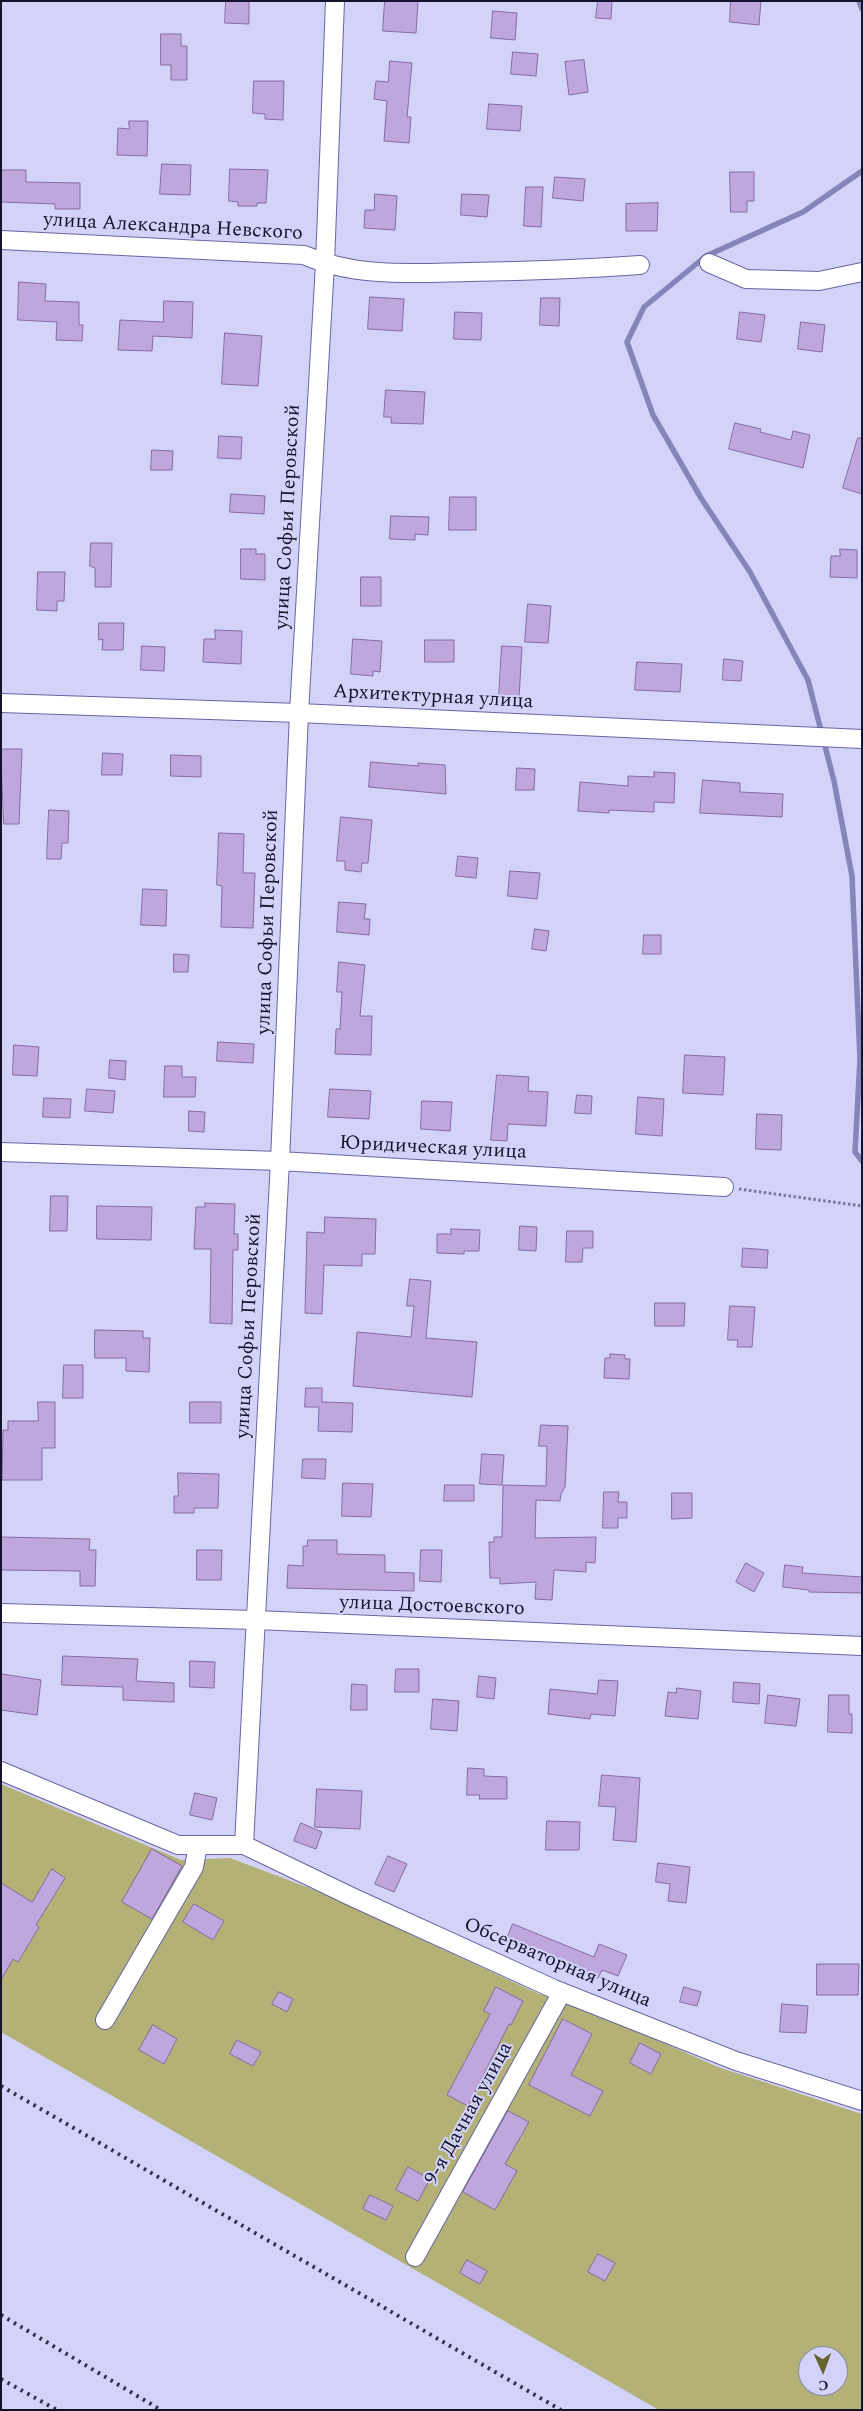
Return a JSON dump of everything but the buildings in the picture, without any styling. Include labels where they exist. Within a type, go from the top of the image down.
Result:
[{"type":"street","name":"улица Софьи Перовской","points":[[244,1845],[280,1161],[299,713],[325,264],[335,1]]},
{"type":"street","name":"улица Александра Невского","points":[[1,240],[304,255],[325,264],[387,273],[564,270],[640,265]]},
{"type":"street","points":[[710,264],[746,279],[819,281],[862,272]]},
{"type":"street","name":"Архитектурная улица","points":[[1,703],[299,713],[771,736],[855,738]]},
{"type":"street","name":"Юридическая улица","points":[[1,1152],[280,1161],[724,1187]]},
{"type":"street","name":"улица Достоевского","points":[[1,1613],[256,1620],[862,1646]]},
{"type":"street","points":[[1,1771],[178,1845],[244,1845]]},
{"type":"street","points":[[105,2020],[194,1867],[198,1845]]},
{"type":"street","name":"Обсерваторная улица","points":[[244,1845],[352,1897],[562,1992],[736,2061],[862,2101]]},
{"type":"street","name":"9-я Дачная улица","points":[[415,2257],[562,1992]]},
{"type":"path","points":[[724,1187],[862,1206]]},
{"type":"shaded area","points":[[1,1784],[181,1860],[230,1858],[320,1892],[539,1994],[564,1999],[718,2067],[862,2114],[862,2410],[659,2410],[1,2032]]},
{"type":"waterway","points":[[859,1],[862,9]]},
{"type":"waterway","points":[[862,171],[803,212],[706,256],[644,307],[627,342],[653,415],[701,498],[750,572],[808,680],[834,781],[852,876],[860,1059],[855,1152],[862,1161]]},
{"type":"railway","points":[[1,2086],[561,2410]]},
{"type":"railway","points":[[1,2315],[161,2410]]},
{"type":"railway","points":[[1,2379],[57,2410]]}]
